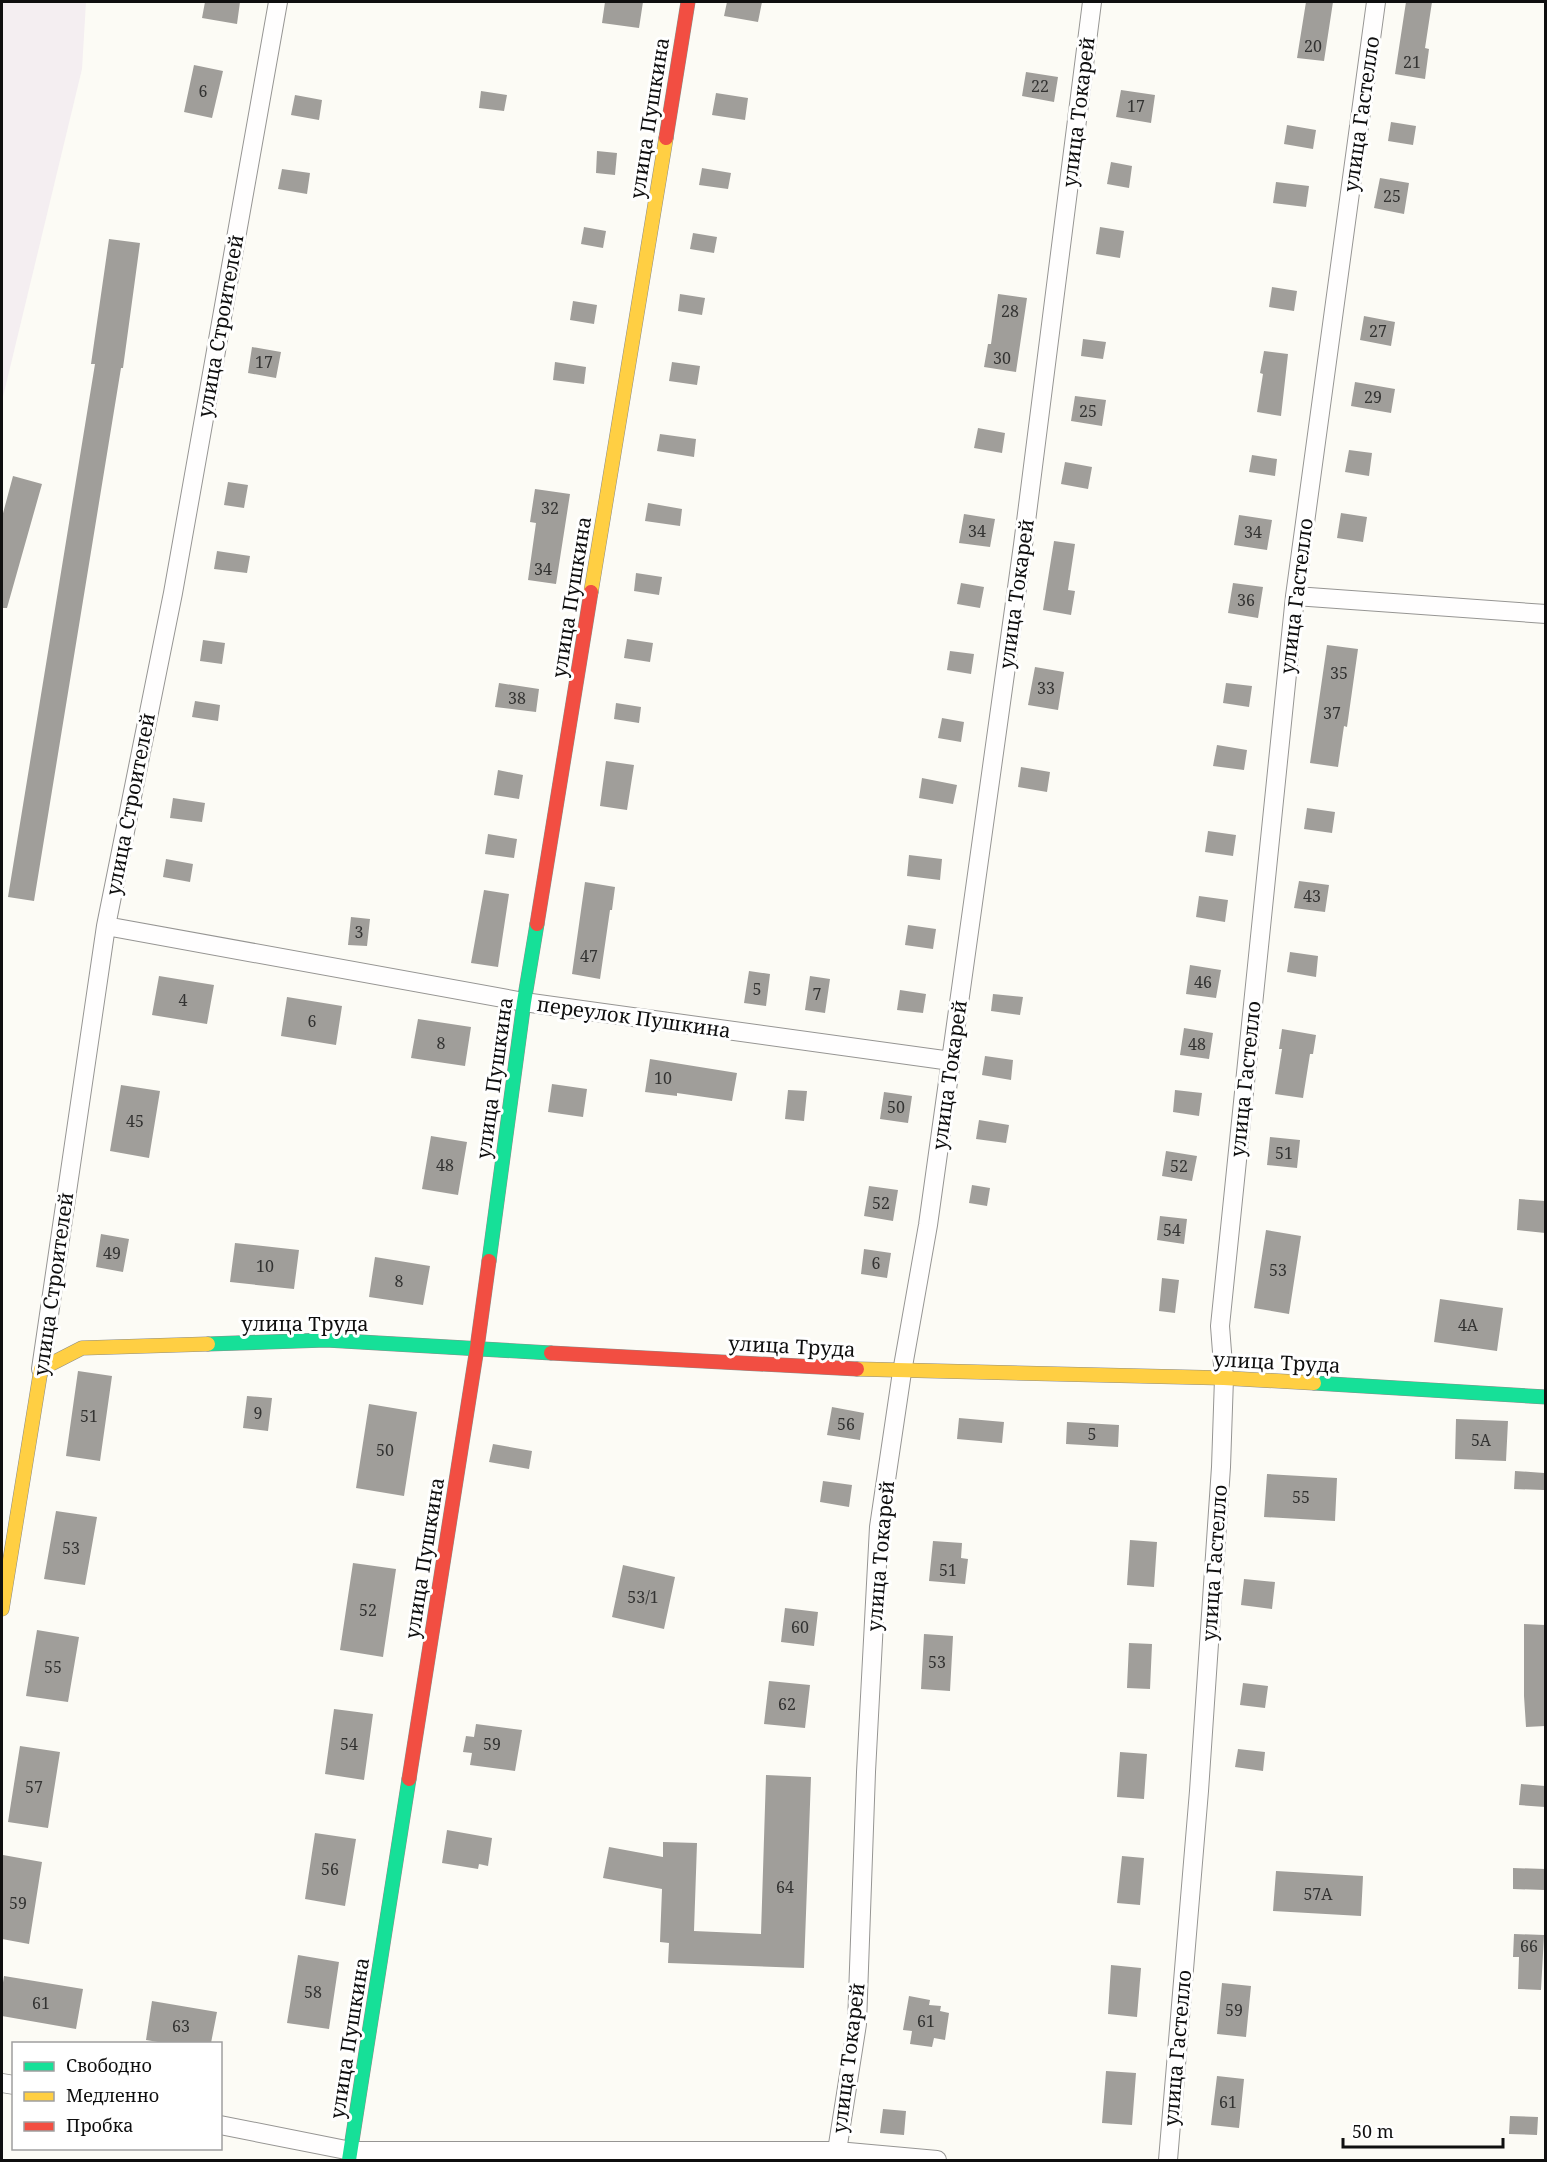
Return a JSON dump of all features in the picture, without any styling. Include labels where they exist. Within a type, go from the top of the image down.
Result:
[{"type":"street","name":"улица Строителей","points":[[2,1609],[106,926],[173,593],[278,2]]},
{"type":"street","name":"улица Пушкина","points":[[350,2156],[477,1348],[524,1002],[688,2]]},
{"type":"street","name":"улица Токарей","points":[[837,2151],[857,2024],[866,1772],[879,1527],[902,1372],[928,1225],[1023,545],[1092,2]]},
{"type":"street","name":"улица Гастелло","points":[[1168,2160],[1199,1791],[1221,1467],[1224,1378],[1220,1326],[1295,596],[1376,2]]},
{"type":"street","points":[[1295,596],[1545,614]]},
{"type":"street","name":"переулок Пушкина","points":[[106,926],[524,1002],[951,1060]]},
{"type":"street","name":"улица Труда","points":[[40,1369],[82,1348],[326,1340],[902,1372],[1224,1378],[1545,1396]]},
{"type":"street","points":[[222,2126],[350,2156],[837,2151],[937,2160]]},
{"type":"shaded area","points":[[2,2],[86,2],[82,69],[2,401]]},
{"type":"building","points":[[205,2],[240,2],[237,24],[202,18]]},
{"type":"building","points":[[605,2],[643,2],[639,28],[602,23]]},
{"type":"building","points":[[727,2],[762,2],[758,22],[724,16]]},
{"type":"building","points":[[1306,2],[1333,2],[1324,61],[1297,58]]},
{"type":"building","points":[[1406,2],[1432,2],[1425,48],[1429,49],[1425,79],[1395,74]]},
{"type":"building","points":[[194,65],[223,71],[212,118],[184,112]]},
{"type":"building","points":[[1026,72],[1058,77],[1054,102],[1022,96]]},
{"type":"building","points":[[1121,90],[1155,95],[1151,123],[1116,117]]},
{"type":"building","points":[[481,91],[507,95],[504,111],[479,108]]},
{"type":"building","points":[[716,93],[748,98],[745,120],[712,115]]},
{"type":"building","points":[[295,95],[322,100],[319,120],[291,115]]},
{"type":"building","points":[[1391,122],[1416,126],[1413,145],[1388,141]]},
{"type":"building","points":[[1287,125],[1316,130],[1313,149],[1284,144]]},
{"type":"building","points":[[597,151],[617,153],[615,175],[596,173]]},
{"type":"building","points":[[1111,162],[1132,166],[1129,188],[1107,184]]},
{"type":"building","points":[[702,168],[731,173],[728,189],[699,185]]},
{"type":"building","points":[[282,169],[310,173],[307,194],[278,189]]},
{"type":"building","points":[[1380,178],[1409,183],[1404,214],[1374,208]]},
{"type":"building","points":[[1276,182],[1309,186],[1306,207],[1273,203]]},
{"type":"building","points":[[584,227],[606,231],[603,248],[581,244]]},
{"type":"building","points":[[1100,227],[1124,231],[1120,258],[1096,254]]},
{"type":"building","points":[[693,233],[717,237],[714,253],[690,249]]},
{"type":"building","points":[[109,239],[140,243],[123,368],[121,368],[34,901],[8,897],[95,364],[91,364]]},
{"type":"building","points":[[1272,287],[1297,291],[1294,311],[1269,307]]},
{"type":"building","points":[[680,294],[705,298],[702,315],[678,311]]},
{"type":"building","points":[[998,294],[1027,298],[1016,372],[984,367],[988,344],[991,344]]},
{"type":"building","points":[[573,301],[597,305],[594,324],[570,320]]},
{"type":"building","points":[[1364,316],[1395,322],[1391,346],[1360,340]]},
{"type":"building","points":[[1083,339],[1106,342],[1103,359],[1081,356]]},
{"type":"building","points":[[252,347],[281,352],[276,378],[248,373]]},
{"type":"building","points":[[1264,351],[1288,354],[1281,416],[1257,412]]},
{"type":"building","points":[[555,362],[586,367],[584,384],[553,380]]},
{"type":"building","points":[[672,362],[700,366],[697,385],[669,381]]},
{"type":"building","points":[[1355,382],[1395,389],[1391,413],[1351,406]]},
{"type":"building","points":[[1075,396],[1106,400],[1102,426],[1071,421]]},
{"type":"building","points":[[978,428],[1005,433],[1002,453],[974,448]]},
{"type":"building","points":[[660,434],[696,439],[694,457],[657,451]]},
{"type":"building","points":[[1349,450],[1372,453],[1369,476],[1345,472]]},
{"type":"building","points":[[1252,455],[1277,459],[1275,476],[1249,472]]},
{"type":"building","points":[[1065,462],[1092,467],[1088,489],[1061,484]]},
{"type":"building","points":[[13,476],[42,484],[7,608],[2,608],[2,517]]},
{"type":"building","points":[[228,482],[248,485],[244,508],[224,505]]},
{"type":"building","points":[[535,489],[570,494],[556,584],[528,580],[536,523],[530,522]]},
{"type":"building","points":[[648,503],[682,509],[680,526],[645,521]]},
{"type":"building","points":[[1341,513],[1367,517],[1363,542],[1337,538]]},
{"type":"building","points":[[964,514],[995,519],[990,547],[959,543]]},
{"type":"building","points":[[1239,515],[1272,520],[1267,550],[1234,545]]},
{"type":"building","points":[[1054,541],[1075,544],[1068,590],[1075,591],[1071,615],[1043,610]]},
{"type":"building","points":[[217,551],[250,556],[247,573],[214,569]]},
{"type":"building","points":[[636,573],[662,577],[659,595],[634,591]]},
{"type":"building","points":[[961,583],[984,587],[980,608],[957,604]]},
{"type":"building","points":[[1233,583],[1263,587],[1258,618],[1228,613]]},
{"type":"building","points":[[627,639],[653,643],[650,662],[624,658]]},
{"type":"building","points":[[203,640],[225,643],[222,664],[200,661]]},
{"type":"building","points":[[1327,645],[1358,649],[1347,727],[1344,726],[1338,767],[1310,763]]},
{"type":"building","points":[[950,651],[974,654],[971,674],[947,670]]},
{"type":"building","points":[[1035,667],[1064,672],[1058,710],[1028,705]]},
{"type":"building","points":[[499,683],[539,689],[536,712],[495,707]]},
{"type":"building","points":[[1226,683],[1252,686],[1249,707],[1223,703]]},
{"type":"building","points":[[195,701],[220,705],[218,721],[192,717]]},
{"type":"building","points":[[616,703],[641,707],[639,723],[614,719]]},
{"type":"building","points":[[942,718],[964,722],[961,742],[938,738]]},
{"type":"building","points":[[1217,745],[1247,750],[1244,770],[1213,766]]},
{"type":"building","points":[[606,761],[634,765],[627,810],[600,806]]},
{"type":"building","points":[[1021,767],[1050,772],[1047,792],[1018,787]]},
{"type":"building","points":[[498,770],[523,775],[519,799],[494,795]]},
{"type":"building","points":[[922,778],[957,785],[953,804],[919,798]]},
{"type":"building","points":[[173,798],[205,803],[202,822],[170,818]]},
{"type":"building","points":[[1307,808],[1335,812],[1332,833],[1304,829]]},
{"type":"building","points":[[1208,831],[1236,835],[1233,856],[1205,852]]},
{"type":"building","points":[[488,834],[517,839],[514,858],[485,854]]},
{"type":"building","points":[[909,855],[942,859],[940,880],[907,876]]},
{"type":"building","points":[[166,859],[193,864],[190,882],[163,877]]},
{"type":"building","points":[[1299,881],[1329,885],[1325,912],[1294,908]]},
{"type":"building","points":[[585,882],[615,887],[600,979],[572,974]]},
{"type":"building","points":[[484,890],[509,894],[498,967],[471,963]]},
{"type":"building","points":[[1199,896],[1228,900],[1225,922],[1196,917]]},
{"type":"building","points":[[351,917],[370,919],[367,946],[348,945]]},
{"type":"building","points":[[908,925],[936,929],[933,949],[905,945]]},
{"type":"building","points":[[1290,952],[1318,956],[1316,977],[1287,972]]},
{"type":"building","points":[[1190,965],[1221,970],[1216,998],[1186,994]]},
{"type":"building","points":[[749,971],[770,974],[766,1006],[744,1003]]},
{"type":"building","points":[[159,976],[214,985],[207,1024],[152,1015]]},
{"type":"building","points":[[810,976],[830,979],[825,1013],[805,1010]]},
{"type":"building","points":[[900,990],[926,994],[923,1013],[897,1010]]},
{"type":"building","points":[[993,994],[1023,997],[1020,1015],[991,1011]]},
{"type":"building","points":[[287,997],[342,1006],[336,1045],[281,1036]]},
{"type":"building","points":[[418,1019],[471,1027],[465,1066],[411,1058]]},
{"type":"building","points":[[1184,1028],[1213,1033],[1209,1059],[1180,1055]]},
{"type":"building","points":[[1282,1029],[1316,1035],[1313,1054],[1310,1054],[1303,1098],[1275,1094],[1282,1049],[1279,1049]]},
{"type":"building","points":[[985,1056],[1013,1060],[1011,1080],[982,1075]]},
{"type":"building","points":[[650,1059],[737,1073],[732,1101],[677,1093],[677,1096],[645,1092]]},
{"type":"building","points":[[552,1084],[587,1089],[583,1117],[548,1112]]},
{"type":"building","points":[[121,1085],[160,1091],[149,1158],[110,1151]]},
{"type":"building","points":[[788,1090],[807,1091],[804,1121],[785,1119]]},
{"type":"building","points":[[1175,1090],[1202,1093],[1199,1116],[1173,1112]]},
{"type":"building","points":[[884,1092],[912,1096],[908,1123],[880,1119]]},
{"type":"building","points":[[979,1120],[1009,1125],[1006,1143],[976,1139]]},
{"type":"building","points":[[431,1136],[467,1142],[458,1195],[422,1189]]},
{"type":"building","points":[[1270,1137],[1300,1140],[1297,1168],[1267,1165]]},
{"type":"building","points":[[1166,1151],[1197,1156],[1192,1181],[1162,1176]]},
{"type":"building","points":[[972,1185],[990,1188],[987,1206],[969,1203]]},
{"type":"building","points":[[869,1186],[898,1190],[893,1221],[864,1216]]},
{"type":"building","points":[[1519,1199],[1545,1201],[1545,1233],[1517,1230]]},
{"type":"building","points":[[1160,1216],[1187,1219],[1184,1244],[1157,1240]]},
{"type":"building","points":[[1266,1230],[1301,1236],[1289,1314],[1254,1308]]},
{"type":"building","points":[[101,1234],[129,1239],[123,1272],[96,1267]]},
{"type":"building","points":[[235,1243],[299,1250],[294,1289],[230,1282]]},
{"type":"building","points":[[864,1249],[891,1253],[887,1278],[861,1274]]},
{"type":"building","points":[[375,1257],[430,1266],[423,1305],[369,1297]]},
{"type":"building","points":[[1162,1278],[1179,1280],[1175,1313],[1159,1311]]},
{"type":"building","points":[[1440,1299],[1503,1308],[1497,1351],[1434,1342]]},
{"type":"building","points":[[78,1371],[112,1376],[100,1461],[66,1456]]},
{"type":"building","points":[[247,1396],[272,1398],[268,1431],[243,1428]]},
{"type":"building","points":[[369,1404],[417,1412],[404,1496],[356,1488]]},
{"type":"building","points":[[832,1407],[864,1413],[860,1440],[827,1435]]},
{"type":"building","points":[[959,1418],[1004,1422],[1002,1443],[957,1439]]},
{"type":"building","points":[[1456,1419],[1508,1421],[1506,1461],[1455,1459]]},
{"type":"building","points":[[1067,1422],[1119,1425],[1118,1447],[1066,1444]]},
{"type":"building","points":[[493,1444],[532,1451],[529,1469],[489,1462]]},
{"type":"building","points":[[1515,1471],[1544,1473],[1544,1490],[1514,1489]]},
{"type":"building","points":[[1267,1474],[1337,1478],[1335,1521],[1264,1517]]},
{"type":"building","points":[[823,1481],[852,1485],[849,1507],[820,1502]]},
{"type":"building","points":[[56,1511],[97,1517],[85,1585],[44,1579]]},
{"type":"building","points":[[1130,1540],[1157,1542],[1154,1587],[1127,1585]]},
{"type":"building","points":[[933,1541],[962,1543],[961,1558],[968,1559],[965,1584],[929,1581]]},
{"type":"building","points":[[353,1563],[396,1569],[383,1657],[340,1650]]},
{"type":"building","points":[[623,1565],[675,1577],[664,1629],[612,1617]]},
{"type":"building","points":[[1244,1579],[1275,1582],[1272,1609],[1241,1605]]},
{"type":"building","points":[[785,1608],[818,1612],[814,1646],[781,1642]]},
{"type":"building","points":[[1524,1624],[1545,1625],[1545,1726],[1526,1727]]},
{"type":"building","points":[[37,1630],[79,1637],[68,1702],[26,1696]]},
{"type":"building","points":[[924,1634],[953,1636],[950,1691],[921,1689]]},
{"type":"building","points":[[1129,1643],[1152,1644],[1150,1689],[1127,1688]]},
{"type":"building","points":[[769,1681],[810,1685],[805,1728],[764,1724]]},
{"type":"building","points":[[1243,1683],[1268,1686],[1265,1708],[1240,1705]]},
{"type":"building","points":[[334,1709],[373,1714],[364,1780],[325,1774]]},
{"type":"building","points":[[476,1724],[522,1730],[515,1771],[470,1765],[472,1753],[463,1752],[466,1736],[474,1737]]},
{"type":"building","points":[[20,1746],[60,1752],[48,1828],[8,1822]]},
{"type":"building","points":[[1238,1749],[1265,1752],[1263,1771],[1235,1767]]},
{"type":"building","points":[[1120,1752],[1147,1754],[1144,1799],[1117,1797]]},
{"type":"building","points":[[766,1775],[811,1777],[804,1968],[668,1963],[669,1943],[660,1942],[662,1889],[603,1878],[609,1847],[663,1857],[663,1842],[697,1843],[694,1931],[761,1934]]},
{"type":"building","points":[[1521,1784],[1545,1786],[1545,1807],[1519,1805]]},
{"type":"building","points":[[447,1830],[492,1838],[488,1866],[479,1864],[478,1869],[442,1863]]},
{"type":"building","points":[[315,1833],[356,1839],[345,1906],[305,1899]]},
{"type":"building","points":[[3,1855],[42,1862],[29,1944],[2,1939]]},
{"type":"building","points":[[1122,1856],[1144,1858],[1140,1905],[1117,1903]]},
{"type":"building","points":[[1513,1868],[1545,1869],[1545,1890],[1513,1889]]},
{"type":"building","points":[[1276,1871],[1363,1876],[1361,1916],[1273,1911]]},
{"type":"building","points":[[1514,1934],[1544,1935],[1541,1990],[1518,1989],[1519,1957],[1513,1957]]},
{"type":"building","points":[[298,1955],[339,1962],[329,2029],[287,2023]]},
{"type":"building","points":[[1111,1965],[1141,1968],[1137,2017],[1108,2014]]},
{"type":"building","points":[[4,1976],[83,1989],[76,2029],[2,2016]]},
{"type":"building","points":[[1222,1983],[1251,1986],[1246,2037],[1217,2034]]},
{"type":"building","points":[[909,1996],[930,2000],[929,2005],[941,2006],[940,2011],[949,2013],[945,2040],[934,2038],[932,2047],[910,2044],[912,2031],[903,2030]]},
{"type":"building","points":[[152,2001],[217,2012],[211,2042],[146,2040]]},
{"type":"building","points":[[1106,2071],[1136,2073],[1132,2125],[1102,2123]]},
{"type":"building","points":[[1217,2076],[1244,2079],[1239,2128],[1211,2125]]},
{"type":"building","points":[[883,2109],[906,2111],[904,2135],[880,2133]]},
{"type":"building","points":[[1510,2116],[1538,2117],[1537,2135],[1509,2134]]},
{"type":"traffic: fast","points":[[489,1261],[524,1002],[537,924]]},
{"type":"traffic: fast","points":[[208,1344],[326,1340],[551,1353]]},
{"type":"traffic: fast","points":[[1314,1383],[1546,1397]]},
{"type":"traffic: fast","points":[[349,2160],[409,1779]]},
{"type":"traffic: slow","points":[[591,592],[666,138]]},
{"type":"traffic: slow","points":[[2,1609],[41,1369],[82,1348],[208,1344]]},
{"type":"traffic: slow","points":[[857,1369],[1224,1378],[1314,1383]]},
{"type":"traffic: jam","points":[[666,138],[688,2]]},
{"type":"traffic: jam","points":[[537,924],[591,592]]},
{"type":"traffic: jam","points":[[409,1779],[489,1261]]},
{"type":"traffic: jam","points":[[551,1353],[857,1369]]}]
